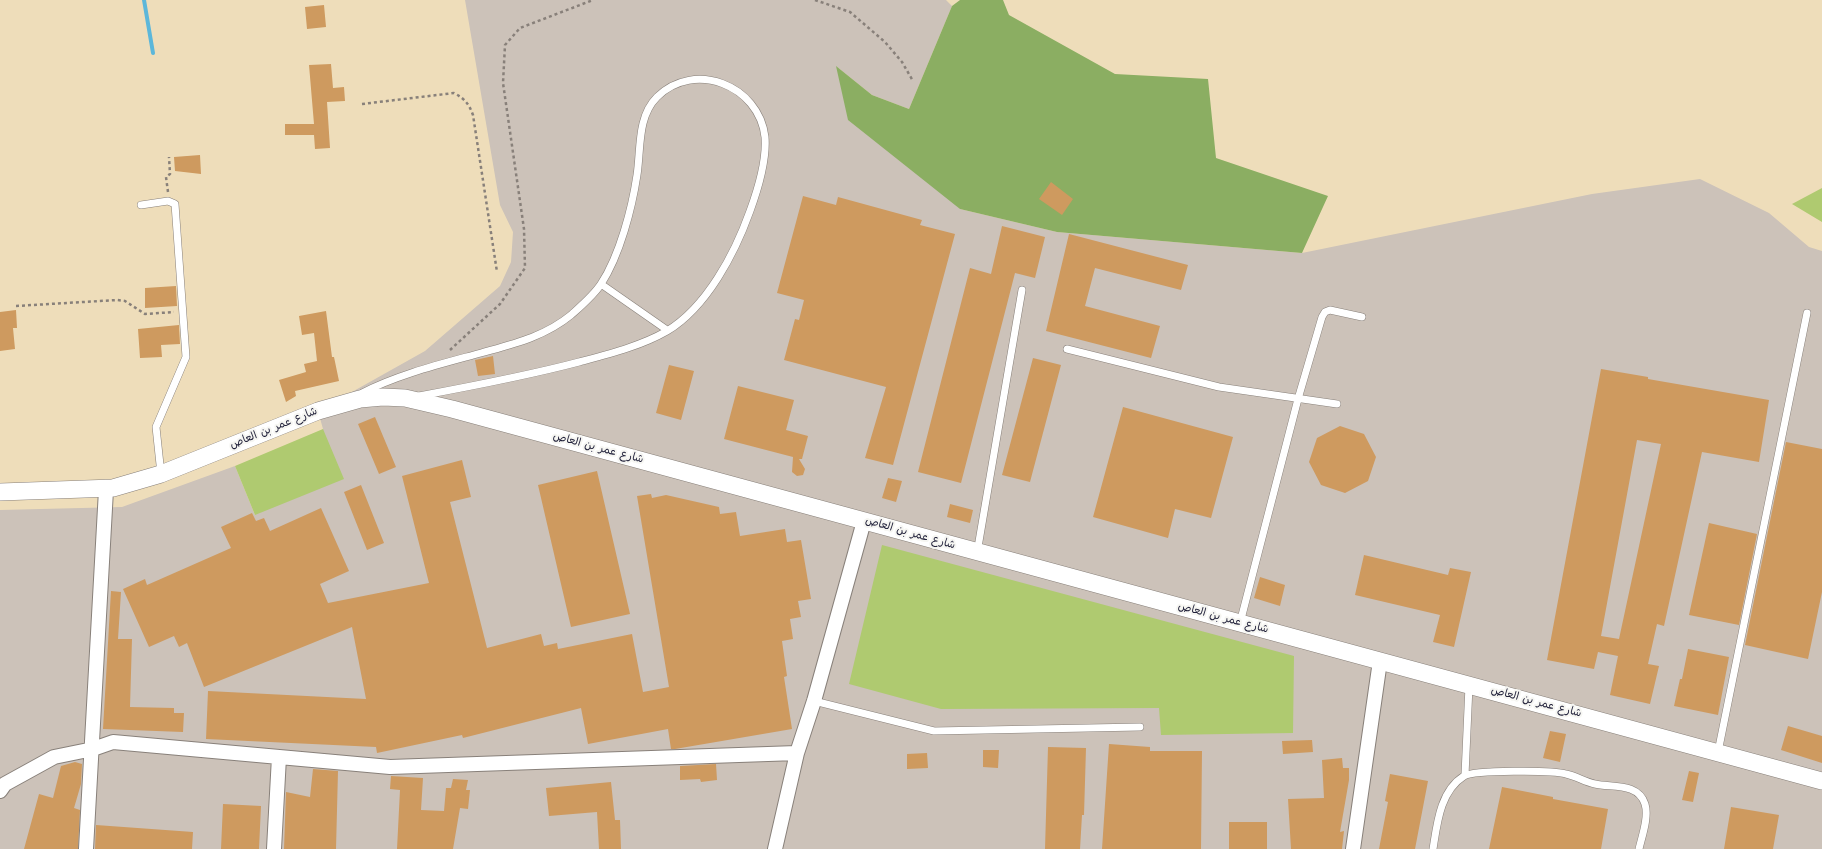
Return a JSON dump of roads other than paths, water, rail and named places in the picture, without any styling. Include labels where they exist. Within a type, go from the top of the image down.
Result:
[{"type":"street","name":"شارع عمر بن العاص","points":[[0,492],[106,490],[161,474],[318,411],[371,397],[405,398],[452,409],[977,553],[1822,780]]},
{"type":"street","points":[[86,849],[93,749],[106,490]]},
{"type":"street","points":[[775,849],[797,752],[814,701],[864,521]]},
{"type":"street","points":[[1353,849],[1380,661]]},
{"type":"street","points":[[0,791],[5,784],[54,757],[93,749],[113,742],[390,767],[797,752]]},
{"type":"street","points":[[274,849],[279,757]]},
{"type":"lane","points":[[349,402],[362,393],[390,380],[522,342],[557,325],[571,314],[588,299],[601,284],[617,249],[629,213],[637,176],[643,124],[651,104],[670,88],[693,80],[718,82],[730,86],[741,93],[757,112],[765,136],[764,157],[753,202],[736,246],[712,286],[698,304],[667,330],[633,346],[562,366],[490,383],[405,398]]},
{"type":"lane","points":[[140,205],[168,201],[175,204],[186,357],[156,427],[161,474]]},
{"type":"lane","points":[[601,284],[667,330]]},
{"type":"lane","points":[[977,553],[1022,290]]},
{"type":"lane","points":[[1240,623],[1298,399],[1322,317],[1325,312],[1335,310],[1362,317]]},
{"type":"lane","points":[[1718,752],[1807,312]]},
{"type":"lane","points":[[1066,349],[1220,387],[1337,404]]},
{"type":"lane","points":[[1465,775],[1469,685]]},
{"type":"lane","points":[[814,701],[934,730],[1140,727]]},
{"type":"lane","points":[[1433,849],[1439,814],[1451,787],[1465,775],[1531,770],[1565,773],[1595,784],[1626,788],[1637,793],[1645,804],[1646,816],[1639,849]]},
{"type":"waterway","points":[[144,0],[153,53]]}]
